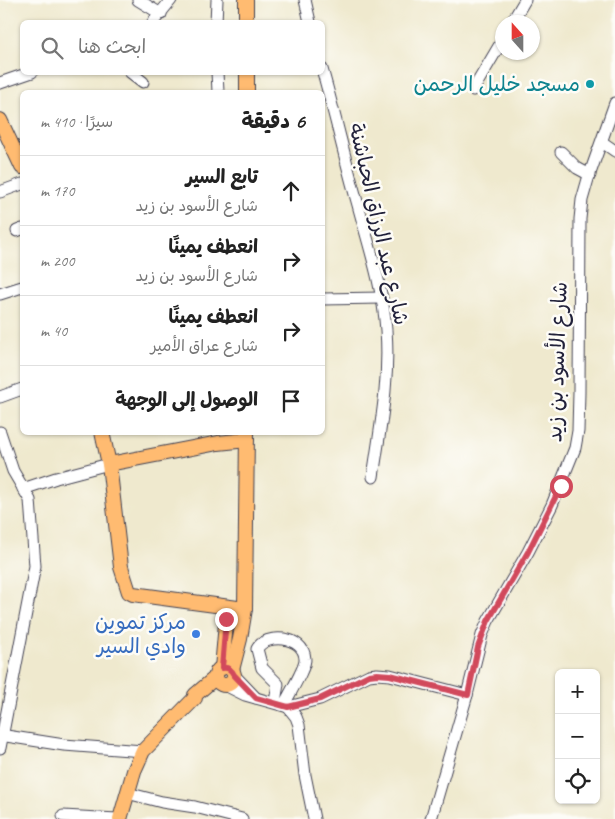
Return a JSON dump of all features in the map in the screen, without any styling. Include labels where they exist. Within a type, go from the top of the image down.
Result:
[{"type":"main road","points":[[246,0],[246,20]]},
{"type":"main road","points":[[247,75],[247,90]]},
{"type":"main road","points":[[0,120],[20,163]]},
{"type":"main road","points":[[103,435],[109,464],[121,567],[129,592],[245,609]]},
{"type":"main road","points":[[109,464],[247,436],[245,609],[240,639],[225,676],[195,695],[195,698],[143,751],[134,771],[119,819]]},
{"type":"main road","points":[[223,607],[226,623],[225,676]]},
{"type":"street","points":[[138,0],[157,18],[171,0]]},
{"type":"street","points":[[216,20],[217,0]]},
{"type":"street","points":[[305,0],[310,20]]},
{"type":"street","points":[[516,15],[525,0]]},
{"type":"street","points":[[473,90],[495,53]]},
{"type":"street","points":[[0,83],[23,75]]},
{"type":"street","points":[[134,75],[143,82]]},
{"type":"street","points":[[217,75],[218,90]]},
{"type":"street","name":"شارع عبد الرزاق الحباشنة","points":[[324,75],[382,298],[386,331],[386,374],[373,477]]},
{"type":"street","name":"شارع الأسود بن زيد","points":[[431,819],[468,695],[478,647],[488,621],[528,552],[552,505],[575,448],[578,431],[580,219],[582,200],[615,105]]},
{"type":"street","points":[[602,142],[615,151]]},
{"type":"street","points":[[561,152],[578,168],[590,175]]},
{"type":"street","points":[[0,192],[20,185]]},
{"type":"street","points":[[0,294],[20,288]]},
{"type":"street","points":[[325,299],[382,298]]},
{"type":"street","points":[[0,397],[20,390]]},
{"type":"street","points":[[0,432],[13,471],[30,500],[35,557],[34,577],[1,735],[0,748]]},
{"type":"street","points":[[23,489],[109,464]]},
{"type":"street","points":[[282,705],[306,661],[302,649],[296,642],[291,640],[268,641],[262,643],[257,649],[262,668],[278,684],[282,705],[296,717],[299,724],[305,775],[314,819]]},
{"type":"street","points":[[225,676],[239,693],[282,705],[320,699],[369,675],[377,674],[390,675],[468,695]]},
{"type":"street","points":[[1,735],[64,745],[143,751]]},
{"type":"street","points":[[127,793],[162,802],[195,806],[242,819]]},
{"type":"street","points":[[63,816],[119,819]]},
{"type":"place","name":"مسجد خليل الرحمن","points":[[590,84]]},
{"type":"place","name":"مركز تموين وادي السير","points":[[196,634]]},
{"type":"route","points":[[226,619],[222,668],[232,670],[234,675],[256,698],[288,707],[320,699],[369,675],[377,674],[390,675],[468,695],[478,647],[488,621],[528,552],[561,486]]}]
